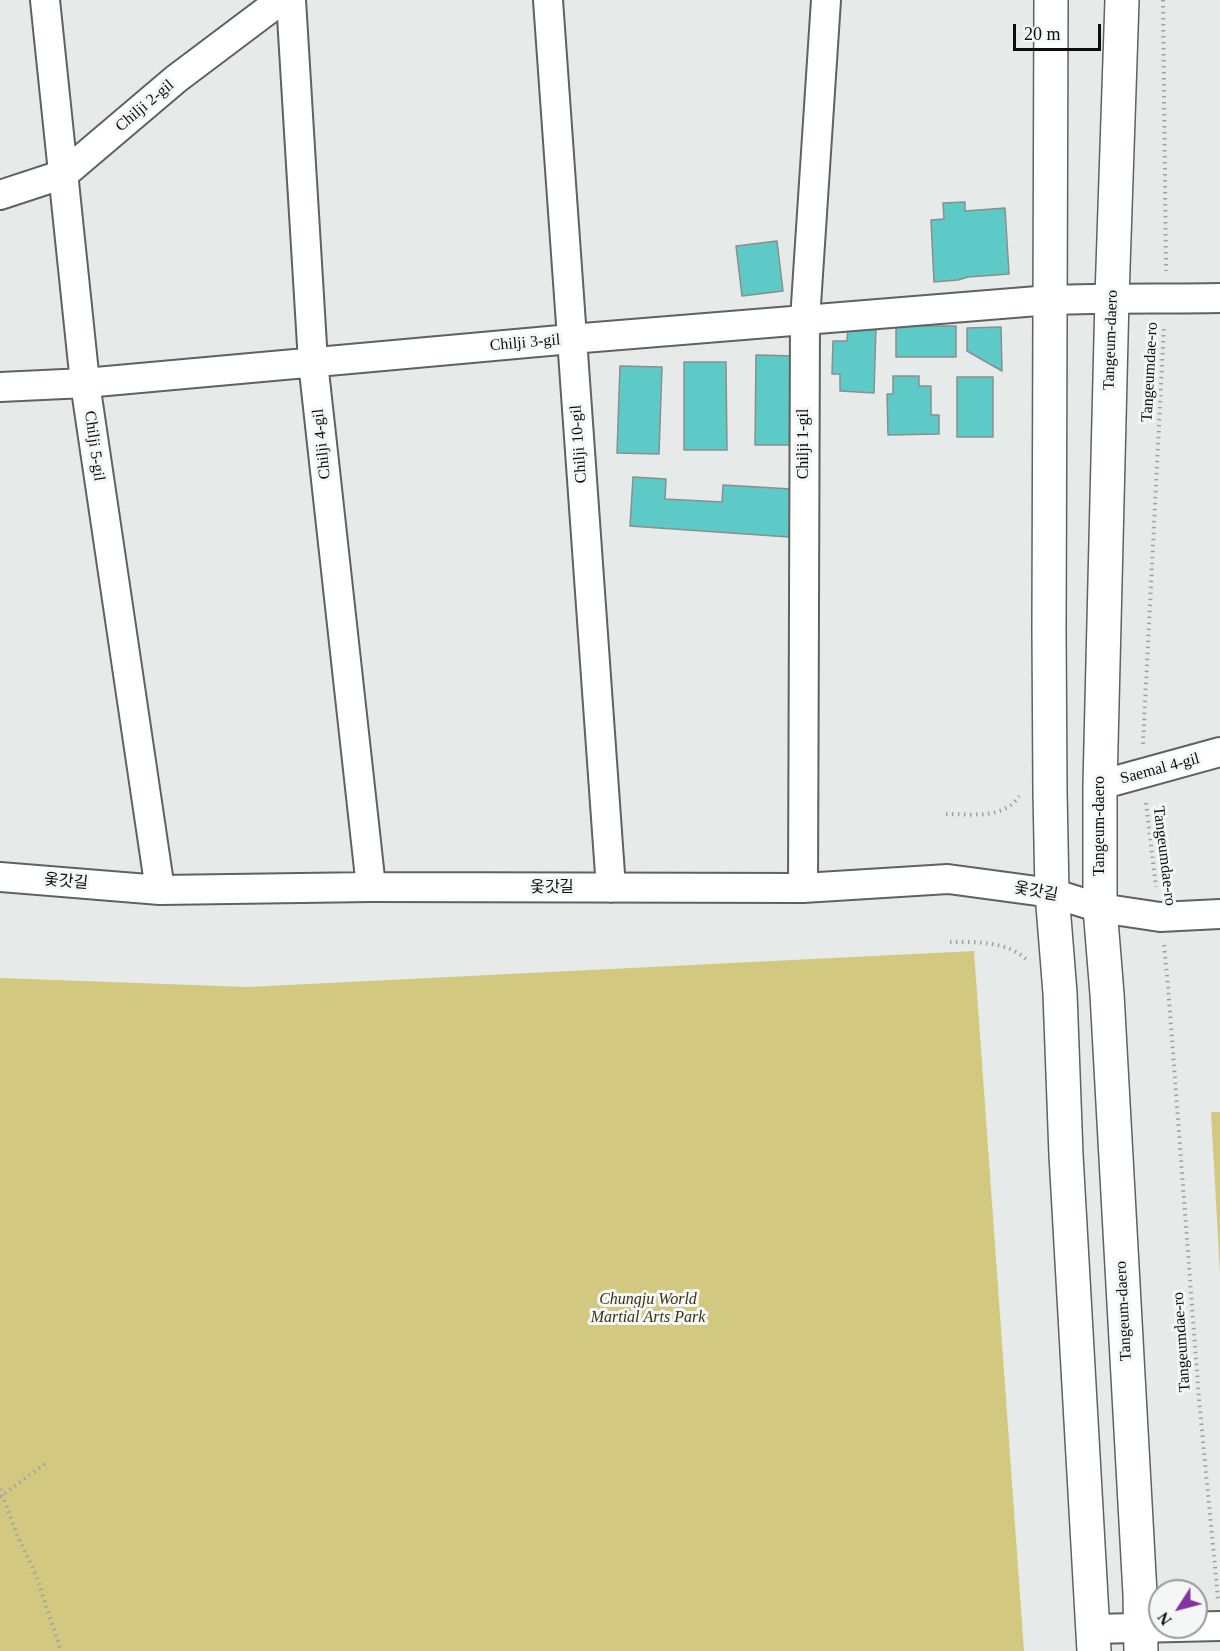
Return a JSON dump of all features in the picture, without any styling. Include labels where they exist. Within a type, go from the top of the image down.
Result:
[{"type":"main road","points":[[1051,0],[1049,652],[1052,893],[1060,993],[1066,1167],[1094,1640]]},
{"type":"main road","name":"Tangeum-daero","points":[[1122,0],[1100,786],[1100,908],[1107,994],[1141,1640]]},
{"type":"street","name":"Chilji 5-gil","points":[[45,0],[85,383],[160,890]]},
{"type":"street","name":"Chilji 2-gil","points":[[0,195],[64,174],[177,79],[281,0]]},
{"type":"street","name":"Chilji 4-gil","points":[[291,0],[313,362],[371,887]]},
{"type":"street","name":"Chilji 10-gil","points":[[548,0],[611,888]]},
{"type":"street","name":"Chilji 1-gil","points":[[804,888],[805,320],[826,0]]},
{"type":"street","name":"Chilji 3-gil","points":[[0,387],[85,383],[571,339],[1050,300],[1112,297],[1220,298]]},
{"type":"street","name":"Saemal 4-gil","points":[[1100,786],[1220,752]]},
{"type":"street","name":"옻갓길","points":[[0,877],[160,890],[371,887],[804,888],[948,879],[1052,893],[1100,908],[1160,917],[1220,914]]},
{"type":"street","points":[[1094,1640],[1141,1640],[1220,1626]]},
{"type":"path","name":"Tangeumdae-ro","points":[[1163,0],[1165,299],[1142,774],[1168,986],[1199,1399],[1217,1595],[1220,1605]]},
{"type":"path","points":[[1,1496],[47,1462]]},
{"type":"path","points":[[0,1489],[18,1537],[36,1575],[61,1651]]},
{"type":"green space","name":"Chungju World Martial Arts Park","points":[[974,951],[1024,1651],[0,1651],[0,978],[248,987]]},
{"type":"green space","points":[[1211,1112],[1220,1112],[1220,1274]]},
{"type":"building","points":[[965,202],[965,211],[1005,208],[1009,274],[934,282],[931,220],[944,219],[943,203]]},
{"type":"building","points":[[777,241],[783,291],[742,296],[736,246]]},
{"type":"building","points":[[848,326],[876,327],[874,393],[840,391],[840,374],[832,374],[833,341],[847,341]]},
{"type":"building","points":[[896,326],[956,326],[956,357],[896,357]]},
{"type":"building","points":[[1001,327],[1002,371],[967,351],[967,328]]},
{"type":"building","points":[[756,355],[798,356],[797,445],[755,445]]},
{"type":"building","points":[[684,362],[726,362],[727,450],[684,450]]},
{"type":"building","points":[[620,366],[662,367],[659,454],[617,453]]},
{"type":"building","points":[[893,376],[919,376],[919,386],[931,386],[931,415],[939,415],[939,434],[888,435],[887,394],[893,394]]},
{"type":"building","points":[[957,377],[993,377],[993,437],[957,437]]},
{"type":"building","points":[[633,477],[666,479],[665,499],[722,502],[723,485],[792,489],[789,537],[630,526]]}]
